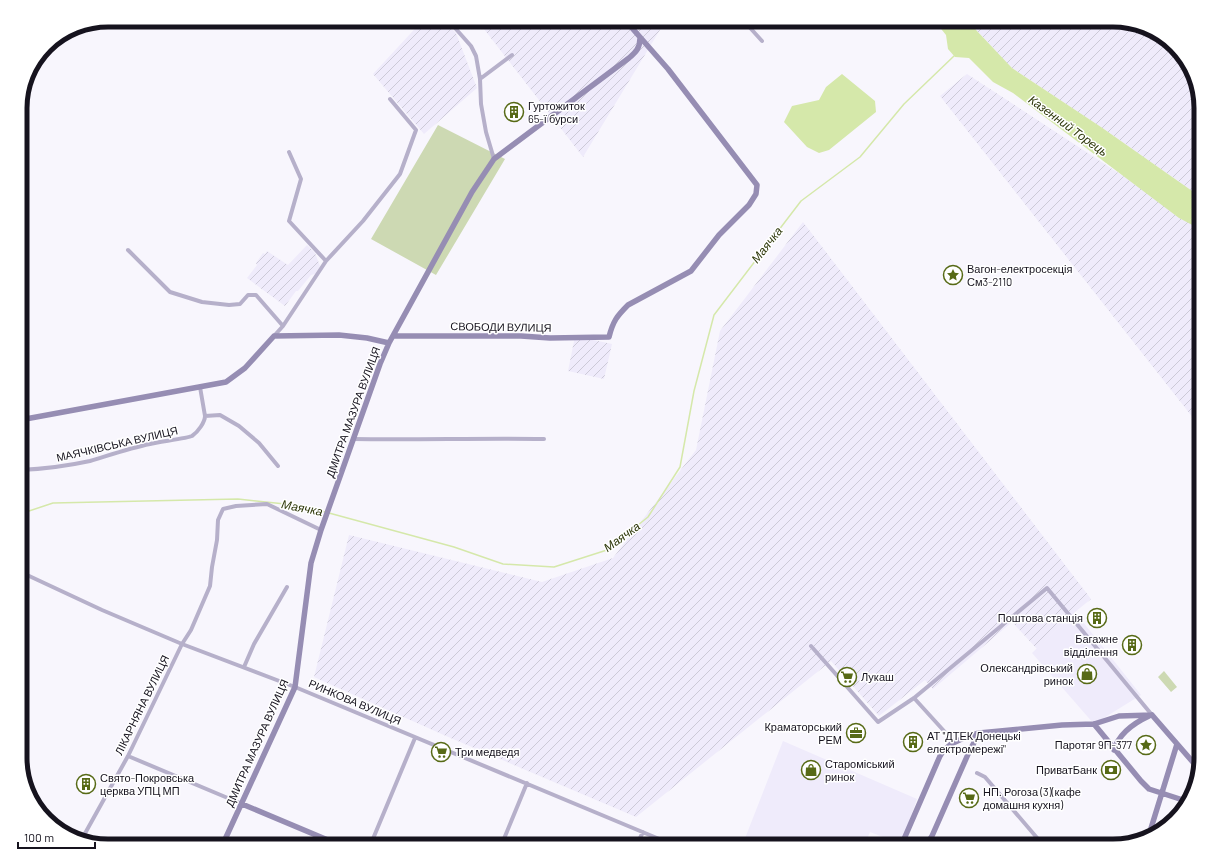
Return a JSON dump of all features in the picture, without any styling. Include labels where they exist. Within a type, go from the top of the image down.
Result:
[{"type":"street","points":[[454,27],[471,46],[476,56],[480,79],[481,104],[486,132],[494,159]]},
{"type":"street","points":[[631,27],[640,38]]},
{"type":"street","points":[[749,27],[762,41]]},
{"type":"street","name":"ДМИТРА МАЗУРА ВУЛИЦЯ","points":[[225,839],[296,687],[311,563],[353,439],[389,343],[472,192],[494,159],[629,58],[638,49],[640,38]]},
{"type":"street","name":"СВОБОДИ ВУЛИЦЯ","points":[[394,336],[521,336],[550,338],[609,337],[613,323],[619,313],[637,299],[677,279],[691,270],[718,236],[749,205],[758,189],[757,184],[668,69],[640,38]]},
{"type":"street","points":[[480,79],[512,56]]},
{"type":"street","points":[[27,419],[226,382],[245,368],[282,326],[326,261],[363,221],[400,174],[416,130],[390,99]]},
{"type":"street","points":[[289,152],[301,178],[289,221],[326,261]]},
{"type":"street","points":[[128,250],[170,292],[202,302],[229,305],[240,304],[248,295],[256,295],[282,326]]},
{"type":"street","points":[[274,336],[339,336],[367,338],[389,343]]},
{"type":"street","points":[[200,387],[205,416],[220,415],[239,426],[259,443],[278,466]]},
{"type":"street","name":"МАЯЧКІВСЬКА ВУЛИЦЯ","points":[[27,470],[48,469],[69,465],[135,447],[192,436],[200,428],[205,416]]},
{"type":"street","points":[[353,439],[431,440],[490,438],[544,440]]},
{"type":"street","name":"ЛІКАРНЯНА ВУЛИЦЯ","points":[[84,835],[128,756],[182,644],[191,630],[210,586],[217,540],[218,520],[223,510],[236,506],[267,504],[322,528]]},
{"type":"street","name":"РИНКОВА ВУЛИЦЯ","points":[[27,575],[102,610],[182,644],[296,687],[660,839]]},
{"type":"street","points":[[244,667],[254,644],[287,587]]},
{"type":"street","points":[[811,646],[878,722],[914,698],[1047,588],[1194,763]]},
{"type":"street","points":[[914,698],[954,742]]},
{"type":"street","points":[[904,839],[940,756],[946,747],[954,742],[979,733],[1062,725],[1094,724],[1119,716],[1152,715]]},
{"type":"street","points":[[1114,750],[1118,740],[1130,728],[1137,722],[1152,715]]},
{"type":"street","points":[[1094,724],[1141,782],[1149,789],[1182,800]]},
{"type":"street","points":[[931,839],[979,733]]},
{"type":"street","points":[[373,839],[415,738]]},
{"type":"street","points":[[1150,830],[1177,744]]},
{"type":"street","points":[[128,756],[325,839]]},
{"type":"street","points":[[977,773],[985,777],[1038,839]]},
{"type":"street","points":[[504,839],[527,783]]},
{"type":"street","points":[[640,839],[643,832]]},
{"type":"shaded area","points":[[417,27],[450,27],[456,33],[477,88],[424,134],[373,74]]},
{"type":"shaded area","points":[[482,27],[662,27],[583,157]]},
{"type":"shaded area","points":[[974,27],[1118,27],[1139,31],[1158,41],[1174,55],[1180,63],[1186,72],[1191,87],[1194,108],[1194,192],[1101,127],[1012,68]]},
{"type":"shaded area","points":[[967,74],[1194,222],[1194,419],[940,96]]},
{"type":"shaded area","points":[[438,125],[505,159],[436,275],[371,239]]},
{"type":"shaded area","points":[[803,222],[1091,599],[1075,612],[1037,649],[1012,622],[933,689],[925,680],[879,716],[831,661],[636,817],[446,736],[314,677],[349,535],[542,582],[613,558],[696,450],[720,331]]},
{"type":"shaded area","points":[[307,245],[315,253],[320,266],[315,274],[311,275],[298,291],[296,291],[285,306],[247,278],[257,265],[256,263],[263,253],[265,254],[267,251],[288,265]]},
{"type":"shaded area","points":[[575,336],[612,344],[604,379],[568,371]]},
{"type":"shaded area","name":"Олександрівський ринок","points":[[1075,612],[1141,695],[1094,724],[1032,653]]},
{"type":"shaded area","points":[[1164,671],[1177,687],[1171,692],[1158,677]]},
{"type":"shaded area","name":"Староміський ринок","points":[[783,741],[917,799],[903,839],[888,839],[870,832],[867,839],[745,839]]},
{"type":"water","name":"Казенний Торець","points":[[940,27],[974,27],[1012,68],[1101,127],[1194,192],[1194,226],[1179,218],[1013,93],[993,82],[969,58],[955,57],[948,49],[946,35]]},
{"type":"water","points":[[842,74],[875,101],[876,112],[829,150],[819,153],[807,147],[784,122],[792,106],[819,100],[826,87]]},
{"type":"waterway","name":"Маячка","points":[[329,513],[454,547],[503,564],[554,567],[607,550],[648,517],[680,467],[694,391],[714,315],[801,201],[860,157],[904,104],[954,56]]},
{"type":"waterway","name":"Маячка","points":[[27,512],[53,503],[238,499],[304,506],[325,512]]},
{"type":"place","name":"Гуртожиток 65-ї бурси","points":[[514,112]]},
{"type":"place","name":"Вагон-електросекція См3-2110","points":[[953,275]]},
{"type":"place","name":"Поштова станція","points":[[1097,618]]},
{"type":"place","name":"Багажне відділення","points":[[1132,645]]},
{"type":"place","name":"Олександрівський ринок","points":[[1087,674]]},
{"type":"place","name":"Лукаш","points":[[847,677]]},
{"type":"place","name":"Краматорський РЕМ","points":[[856,733]]},
{"type":"place","name":"АТ \"ДТЕК Донецькі електромережі\"","points":[[913,742]]},
{"type":"place","name":"Паротяг 9П-377","points":[[1146,745]]},
{"type":"place","name":"Три медведя","points":[[441,752]]},
{"type":"place","name":"Староміський ринок","points":[[811,770]]},
{"type":"place","name":"ПриватБанк","points":[[1111,770]]},
{"type":"place","name":"Свято-Покровська церква УПЦ МП","points":[[86,784]]},
{"type":"place","name":"НП. Рогоза (3)(кафе домашня кухня)","points":[[969,798]]}]
